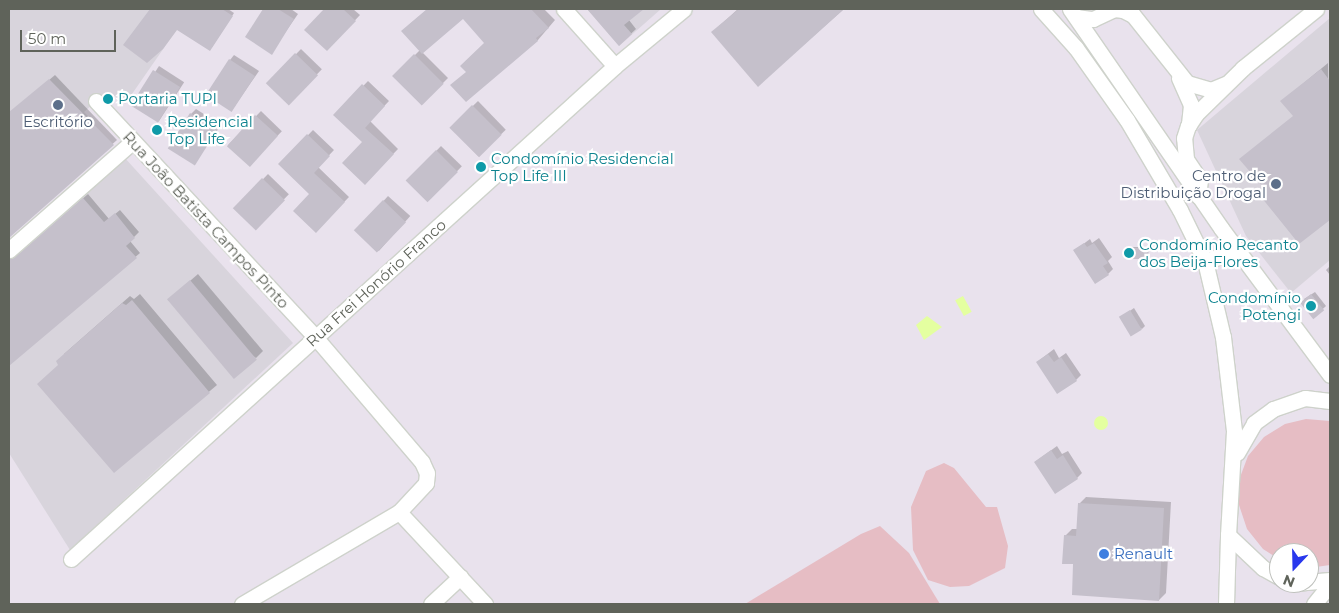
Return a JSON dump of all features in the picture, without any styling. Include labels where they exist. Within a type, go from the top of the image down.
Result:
[{"type":"street","points":[[564,9],[615,66]]},
{"type":"street","name":"Rua Frei Honório Franco","points":[[71,558],[615,66],[684,9]]},
{"type":"street","points":[[1041,9],[1076,48],[1127,120],[1180,210],[1205,261],[1224,337],[1234,431],[1234,466],[1228,535],[1226,604]]},
{"type":"street","points":[[1073,13],[1093,19],[1107,10],[1114,9],[1131,12],[1187,84],[1205,90],[1217,88],[1230,80],[1316,9]]},
{"type":"street","points":[[1073,13],[1198,196],[1330,375]]},
{"type":"street","points":[[1176,72],[1191,105],[1184,138],[1186,159],[1200,180],[1198,196]]},
{"type":"street","points":[[1188,126],[1230,80]]},
{"type":"street","name":"Rua João Batista Campos Pinto","points":[[96,101],[316,338],[422,462],[427,473],[426,483],[399,512]]},
{"type":"street","points":[[9,250],[133,141]]},
{"type":"street","points":[[1205,261],[1221,256],[1242,257]]},
{"type":"street","points":[[1234,466],[1246,433],[1273,409],[1305,398],[1330,401]]},
{"type":"street","points":[[242,604],[399,512],[485,604]]},
{"type":"street","points":[[1228,535],[1269,571]]},
{"type":"street","points":[[431,604],[460,577]]},
{"type":"street","points":[[1314,604],[1330,582]]},
{"type":"shaded area","points":[[9,9],[191,9],[125,104],[114,96],[104,94],[84,112],[88,116],[9,183]]},
{"type":"shaded area","points":[[587,9],[661,9],[619,46]]},
{"type":"shaded area","name":"Centro de Distribuição Drogal","points":[[1330,18],[1330,260],[1291,293],[1246,236],[1197,130]]},
{"type":"shaded area","points":[[124,157],[293,343],[70,550],[9,453],[9,260]]},
{"type":"shaded area","points":[[963,296],[972,312],[964,316],[955,300]]},
{"type":"shaded area","points":[[927,316],[942,327],[924,340],[916,325]]},
{"type":"shaded area","points":[[1098,416],[1104,416],[1108,423],[1104,430],[1098,430],[1094,426],[1094,420]]},
{"type":"shaded area","points":[[1306,419],[1330,421],[1330,565],[1319,567],[1319,543],[1269,543],[1269,553],[1263,549],[1247,529],[1239,505],[1239,480],[1248,456],[1264,437],[1285,424]]},
{"type":"shaded area","points":[[944,463],[954,468],[986,507],[997,507],[1008,546],[1005,568],[969,586],[950,587],[928,580],[913,550],[911,507],[926,471]]},
{"type":"shaded area","points":[[880,526],[909,553],[940,604],[745,604],[861,534]]},
{"type":"building","points":[[150,9],[222,9],[233,16],[210,51],[177,30],[163,49],[147,63],[123,45]]},
{"type":"building","points":[[263,9],[278,9],[294,19],[272,55],[245,37]]},
{"type":"building","points":[[324,9],[343,9],[356,21],[327,51],[304,30]]},
{"type":"building","points":[[427,9],[531,9],[549,28],[536,38],[538,41],[466,102],[450,85],[466,72],[460,66],[484,43],[463,19],[422,54],[401,31]]},
{"type":"building","points":[[587,9],[644,9],[624,25],[632,34],[619,46]]},
{"type":"building","points":[[739,9],[844,9],[758,87],[711,32]]},
{"type":"building","points":[[295,53],[318,75],[289,105],[266,83]]},
{"type":"building","points":[[414,54],[444,84],[422,106],[392,76]]},
{"type":"building","points":[[229,59],[255,76],[232,112],[206,95]]},
{"type":"building","points":[[1321,69],[1330,81],[1330,220],[1299,244],[1257,192],[1264,188],[1239,159],[1293,116],[1280,101]]},
{"type":"building","points":[[153,70],[180,87],[158,123],[131,106]]},
{"type":"building","points":[[49,79],[114,145],[9,238],[9,112]]},
{"type":"building","points":[[362,84],[385,106],[365,128],[394,154],[365,185],[342,163],[362,142],[333,115]]},
{"type":"building","points":[[472,105],[502,135],[479,157],[449,128]]},
{"type":"building","points":[[190,113],[217,130],[195,166],[168,149]]},
{"type":"building","points":[[255,115],[278,136],[250,167],[227,146]]},
{"type":"building","points":[[307,134],[330,156],[314,173],[345,202],[316,233],[293,211],[309,194],[278,164]]},
{"type":"building","points":[[436,150],[458,172],[428,202],[406,180]]},
{"type":"building","points":[[262,178],[285,200],[256,230],[233,208]]},
{"type":"building","points":[[83,198],[104,222],[115,213],[135,238],[126,246],[137,258],[9,366],[9,259],[15,257]]},
{"type":"building","points":[[383,200],[406,222],[377,252],[354,230]]},
{"type":"building","points":[[1084,243],[1087,247],[1094,243],[1108,263],[1103,266],[1109,275],[1095,284],[1073,250]]},
{"type":"building","points":[[1125,248],[1148,248],[1148,259],[1125,259]]},
{"type":"building","points":[[190,280],[257,360],[234,379],[167,299]]},
{"type":"building","name":"Condomínio Potengi","points":[[1311,294],[1324,310],[1313,319],[1300,303]]},
{"type":"building","points":[[132,300],[210,393],[114,473],[37,384],[58,365],[56,361],[122,303],[126,305]]},
{"type":"building","points":[[1130,310],[1142,330],[1131,336],[1119,317]]},
{"type":"building","points":[[1048,354],[1054,362],[1061,357],[1077,381],[1057,394],[1036,362]]},
{"type":"building","points":[[1051,450],[1057,459],[1063,455],[1078,479],[1055,494],[1034,462]]},
{"type":"building","name":"Renault","points":[[1078,503],[1164,508],[1159,601],[1072,595],[1073,564],[1062,564],[1064,535],[1076,536]]},
{"type":"place","name":"Portaria TUPI","points":[[108,99]]},
{"type":"place","name":"Escritório","points":[[58,105]]},
{"type":"place","name":"Residencial Top Life","points":[[157,130]]},
{"type":"place","name":"Condomínio Residencial Top Life III","points":[[481,167]]},
{"type":"place","name":"Centro de Distribuição Drogal","points":[[1276,184]]},
{"type":"place","name":"Condomínio Recanto dos Beija-Flores","points":[[1129,253]]},
{"type":"place","name":"Condomínio Potengi","points":[[1311,306]]},
{"type":"place","name":"Renault","points":[[1104,554]]}]
